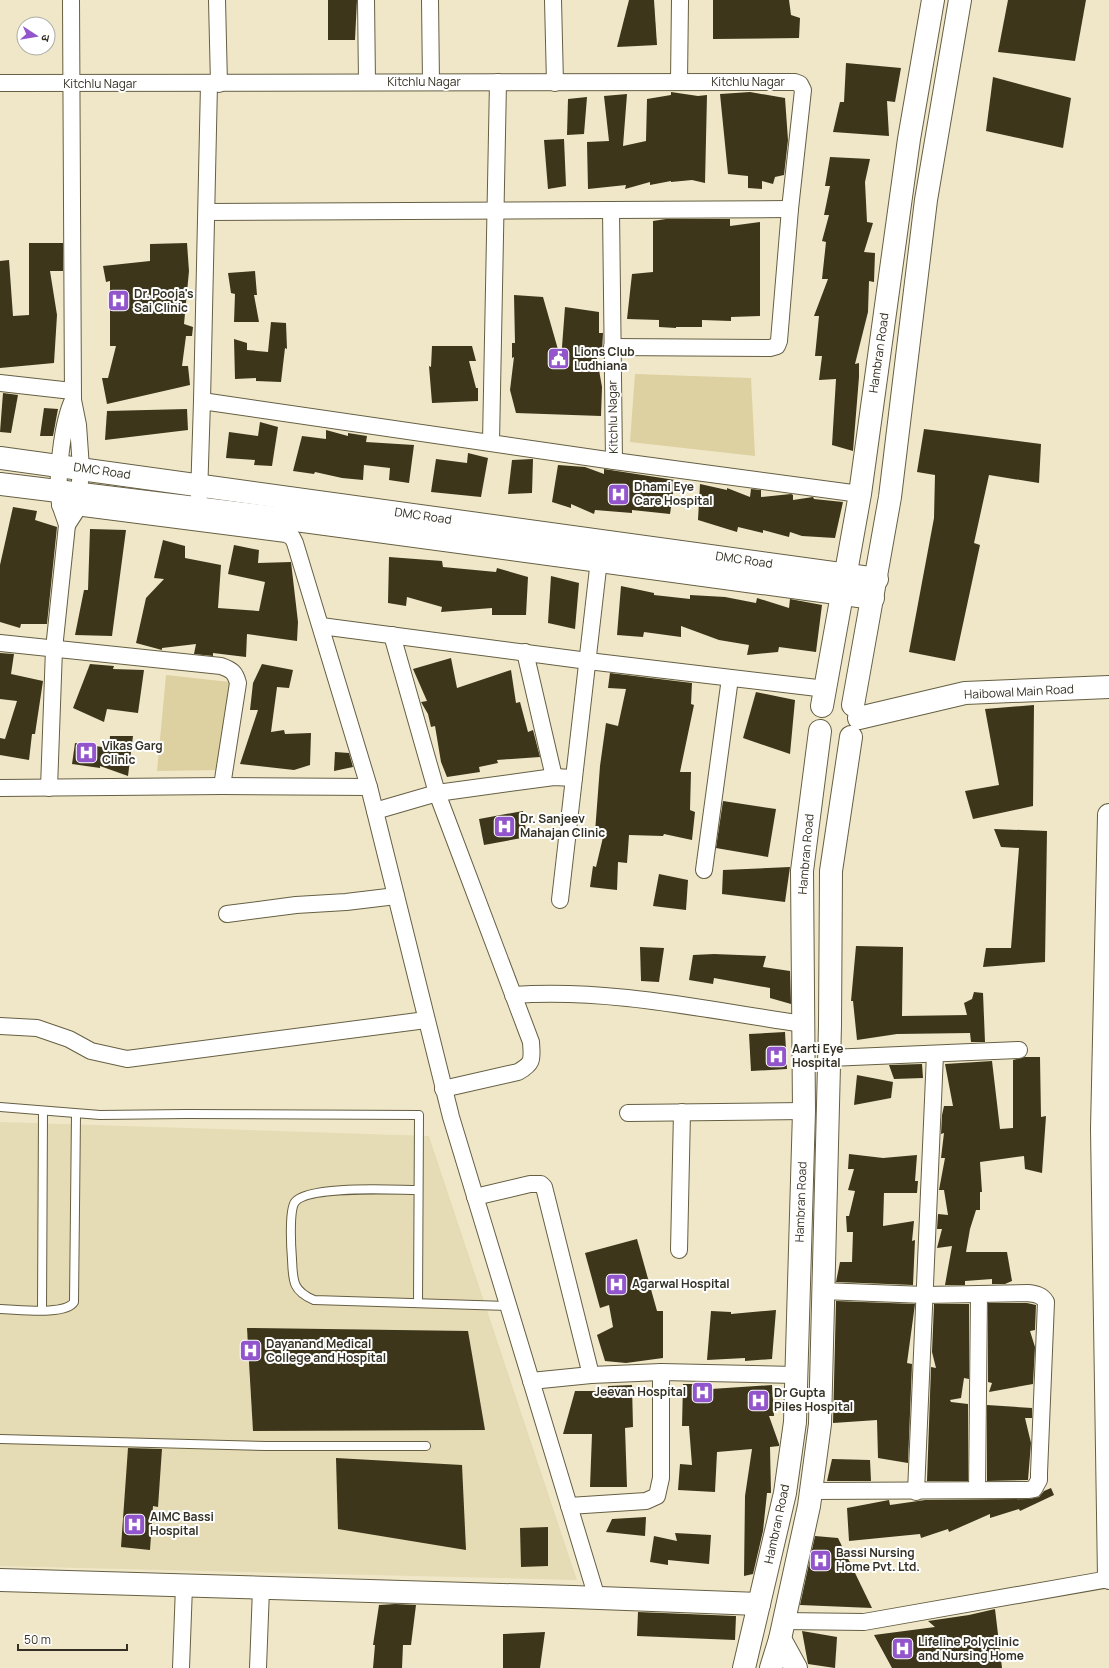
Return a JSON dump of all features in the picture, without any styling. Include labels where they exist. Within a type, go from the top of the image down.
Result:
[{"type":"street","points":[[49,788],[54,649],[67,525],[71,467],[64,430],[72,395],[71,0]]},
{"type":"street","points":[[198,508],[200,485],[207,212],[217,0]]},
{"type":"street","points":[[366,0],[367,82]]},
{"type":"street","points":[[430,0],[431,82]]},
{"type":"street","points":[[553,0],[555,83]]},
{"type":"street","points":[[679,81],[680,0]]},
{"type":"street","name":"Hambran Road","points":[[824,697],[860,494],[909,139],[933,0]]},
{"type":"street","name":"Hambran Road","points":[[771,1668],[782,1630],[811,1491],[820,1424],[822,1291],[830,1058],[831,870],[890,497],[926,200],[960,0]]},
{"type":"street","name":"Kitchlu Nagar","points":[[0,83],[214,84],[367,82],[795,82],[802,87],[779,341],[777,346],[770,348],[612,347],[614,461],[860,494]]},
{"type":"street","points":[[491,442],[498,82]]},
{"type":"street","points":[[207,212],[790,209]]},
{"type":"street","points":[[611,210],[612,347]]},
{"type":"street","points":[[0,382],[72,395]]},
{"type":"street","points":[[202,401],[614,461]]},
{"type":"street","name":"DMC Road","points":[[0,458],[200,485],[282,498],[601,540],[844,584]]},
{"type":"street","points":[[0,484],[69,499],[286,534],[292,537],[370,787],[443,1089],[598,1598]]},
{"type":"street","points":[[69,499],[198,508],[599,561],[844,584],[875,589]]},
{"type":"street","points":[[560,900],[601,540]]},
{"type":"street","points":[[321,626],[730,678],[848,701],[854,720],[838,741],[825,736],[820,731],[817,718],[824,697]]},
{"type":"street","points":[[392,635],[437,794],[531,1042],[532,1061],[528,1067],[511,1075],[443,1089]]},
{"type":"street","points":[[0,643],[221,666],[232,670],[236,674],[238,683],[222,786]]},
{"type":"street","points":[[524,652],[554,778]]},
{"type":"street","points":[[704,870],[730,678]]},
{"type":"street","name":"Haibowal Main Road","points":[[854,720],[965,693],[1107,687]]},
{"type":"street","name":"Hambran Road","points":[[744,1668],[785,1494],[795,1422],[804,1111],[802,871],[820,731]]},
{"type":"street","points":[[375,811],[437,794],[554,778],[574,778]]},
{"type":"street","points":[[0,788],[222,786],[370,787]]},
{"type":"street","points":[[796,1668],[782,1630],[864,1622],[1066,1586],[1107,1572],[1105,1128],[1109,815]]},
{"type":"street","points":[[227,914],[296,905],[346,902],[396,896]]},
{"type":"street","points":[[513,995],[550,992],[605,996],[803,1024]]},
{"type":"street","points":[[0,1026],[36,1028],[69,1039],[91,1051],[127,1059],[426,1020]]},
{"type":"street","points":[[830,1058],[1019,1050]]},
{"type":"street","points":[[916,1492],[935,1054]]},
{"type":"street","points":[[628,1113],[804,1111]]},
{"type":"street","points":[[679,1250],[682,1112]]},
{"type":"street","points":[[475,1197],[530,1184],[541,1184],[544,1187],[591,1375]]},
{"type":"street","points":[[811,1491],[916,1492],[1028,1490],[1034,1489],[1037,1486],[1039,1473],[1046,1302],[1039,1295],[1028,1293],[925,1295],[822,1291]]},
{"type":"street","points":[[977,1490],[979,1295]]},
{"type":"street","points":[[531,1381],[591,1375],[661,1372],[796,1375]]},
{"type":"street","points":[[570,1506],[646,1501],[657,1496],[661,1478],[661,1372]]},
{"type":"street","points":[[0,1580],[759,1604]]},
{"type":"street","points":[[181,1668],[184,1586]]},
{"type":"street","points":[[258,1668],[261,1588]]},
{"type":"lane","points":[[0,1107],[76,1114],[419,1116],[418,1303]]},
{"type":"lane","points":[[42,1310],[44,1111]]},
{"type":"lane","points":[[0,1309],[42,1310],[68,1308],[74,1302],[76,1114]]},
{"type":"lane","points":[[418,1190],[329,1191],[310,1193],[302,1196],[295,1202],[292,1209],[291,1250],[293,1282],[298,1290],[304,1296],[314,1300],[508,1306]]},
{"type":"lane","points":[[0,1439],[266,1446],[426,1446]]},
{"type":"shaded area","points":[[635,374],[751,378],[755,456],[630,442]]},
{"type":"shaded area","points":[[166,675],[230,682],[222,770],[157,771]]},
{"type":"shaded area","name":"Dayanand Medical College and Hospital","points":[[0,1122],[429,1136],[577,1580],[0,1566]]},
{"type":"building","points":[[328,0],[357,0],[355,40],[328,40]]},
{"type":"building","points":[[629,0],[654,0],[657,45],[617,47]]},
{"type":"building","points":[[713,0],[789,0],[791,15],[800,18],[799,38],[713,39]]},
{"type":"building","points":[[1008,0],[1086,0],[1075,61],[998,52]]},
{"type":"building","points":[[846,63],[901,68],[895,102],[887,101],[889,136],[833,132],[840,102],[844,102]]},
{"type":"building","points":[[993,77],[1071,98],[1063,148],[986,131]]},
{"type":"building","points":[[671,92],[698,96],[707,95],[705,183],[692,180],[671,181],[650,185],[650,182],[625,189],[626,185],[588,189],[587,142],[609,141],[604,96],[627,94],[623,146],[646,141],[647,99],[671,95]]},
{"type":"building","points":[[750,92],[785,98],[788,140],[784,175],[775,177],[773,184],[762,181],[762,189],[748,188],[748,176],[728,174],[720,94]]},
{"type":"building","points":[[587,97],[584,134],[567,135],[568,99]]},
{"type":"building","points":[[564,139],[566,186],[548,189],[544,140]]},
{"type":"building","points":[[830,157],[870,159],[865,182],[867,222],[873,223],[864,252],[875,253],[874,282],[869,281],[868,312],[855,364],[859,363],[859,377],[853,451],[832,445],[836,379],[819,380],[822,356],[815,356],[819,316],[814,316],[828,279],[822,279],[826,242],[822,241],[829,215],[824,215],[830,186],[825,186]]},
{"type":"building","points":[[666,219],[730,219],[730,226],[760,222],[760,316],[731,317],[731,321],[702,320],[702,327],[676,328],[659,327],[659,320],[627,319],[632,274],[653,272],[653,221]]},
{"type":"building","points":[[29,243],[63,243],[63,271],[50,271],[57,315],[54,363],[0,368],[0,261],[9,260],[13,316],[29,315]]},
{"type":"building","points":[[187,243],[189,271],[184,324],[193,327],[192,336],[186,336],[182,366],[188,366],[190,385],[107,404],[102,378],[108,378],[116,346],[110,346],[110,281],[106,282],[103,266],[150,261],[150,244]]},
{"type":"building","points":[[255,271],[257,295],[254,295],[259,322],[234,322],[235,294],[231,293],[228,273]]},
{"type":"building","points":[[514,295],[543,297],[561,360],[565,307],[599,312],[599,333],[603,333],[602,353],[596,353],[602,387],[601,416],[516,413],[510,390],[514,357],[512,358],[512,343],[515,343]]},
{"type":"building","points":[[271,322],[286,323],[287,349],[285,348],[281,382],[256,381],[256,378],[235,379],[234,339],[247,343],[247,350],[268,352]]},
{"type":"building","points":[[432,346],[472,346],[476,361],[469,361],[476,388],[478,388],[478,401],[432,403],[429,366],[431,367]]},
{"type":"building","points":[[3,393],[18,395],[11,433],[0,432]]},
{"type":"building","points":[[44,408],[58,409],[53,436],[40,436]]},
{"type":"building","points":[[187,409],[188,430],[105,440],[107,411]]},
{"type":"building","points":[[260,422],[278,427],[272,466],[254,465],[255,460],[226,458],[229,432],[258,436]]},
{"type":"building","points":[[924,429],[1041,444],[1039,483],[989,475],[974,543],[980,545],[955,661],[909,652],[934,518],[935,475],[917,472]]},
{"type":"building","points":[[326,430],[348,436],[348,433],[367,436],[366,442],[414,445],[409,483],[389,480],[390,468],[364,465],[363,480],[342,478],[315,472],[314,474],[293,471],[302,436],[326,439]]},
{"type":"building","points":[[468,453],[488,458],[481,497],[431,492],[436,459],[467,463]]},
{"type":"building","points":[[533,459],[532,493],[508,494],[512,460]]},
{"type":"building","points":[[558,465],[585,467],[604,474],[604,469],[675,480],[670,514],[632,510],[632,513],[595,510],[594,514],[571,504],[571,508],[552,502]]},
{"type":"building","points":[[700,484],[727,490],[727,488],[750,497],[751,489],[761,490],[761,497],[791,494],[793,495],[793,500],[813,497],[814,499],[843,502],[835,538],[802,536],[790,532],[789,537],[763,530],[763,533],[738,527],[737,532],[698,520]]},
{"type":"building","points":[[13,507],[37,511],[35,520],[57,527],[47,624],[21,624],[20,628],[0,622],[0,565]]},
{"type":"building","points":[[90,529],[126,530],[112,636],[75,635],[84,590],[88,590]]},
{"type":"building","points":[[163,540],[185,546],[185,558],[221,565],[218,608],[259,611],[265,582],[228,574],[234,545],[259,550],[258,563],[291,562],[298,622],[297,641],[247,634],[246,657],[213,653],[213,656],[194,654],[196,644],[162,648],[162,650],[136,643],[146,598],[164,579],[154,578]]},
{"type":"building","points":[[389,557],[442,561],[443,567],[496,572],[497,568],[528,577],[526,615],[492,615],[492,608],[441,612],[442,607],[407,597],[406,606],[388,603]]},
{"type":"building","points":[[551,576],[579,583],[575,629],[548,623]]},
{"type":"building","points":[[621,586],[654,593],[654,595],[690,599],[690,595],[725,597],[756,603],[757,598],[789,608],[790,599],[822,605],[816,652],[779,647],[778,652],[747,655],[749,645],[719,640],[681,626],[681,637],[644,632],[643,637],[617,635]]},
{"type":"building","points":[[0,653],[14,654],[11,674],[43,681],[35,734],[32,734],[29,760],[0,755],[0,738],[5,739],[17,701],[0,699]]},
{"type":"building","points":[[451,658],[457,688],[511,670],[516,703],[520,702],[528,732],[533,730],[540,757],[497,760],[498,763],[479,767],[480,772],[447,777],[441,762],[435,726],[431,727],[428,714],[421,702],[427,701],[413,669]]},
{"type":"building","points":[[90,664],[114,666],[113,669],[144,670],[138,713],[107,709],[104,722],[73,708]]},
{"type":"building","points":[[262,664],[293,670],[289,688],[277,687],[271,732],[284,730],[285,734],[311,733],[310,765],[294,770],[240,764],[258,710],[250,710],[253,683]]},
{"type":"building","points":[[610,673],[692,683],[691,704],[694,705],[680,772],[691,772],[690,810],[695,812],[692,840],[664,834],[663,836],[629,835],[627,863],[618,862],[617,890],[590,887],[593,866],[596,867],[604,833],[595,832],[600,766],[606,723],[618,726],[626,689],[608,688]]},
{"type":"building","points":[[756,692],[795,700],[790,754],[743,738]]},
{"type":"building","points":[[1034,705],[1033,806],[973,819],[965,791],[999,785],[985,709]]},
{"type":"building","points":[[110,736],[133,736],[128,776],[100,766],[100,768],[72,764],[75,743],[109,748]]},
{"type":"building","points":[[335,752],[349,753],[353,767],[334,771]]},
{"type":"building","points":[[723,801],[776,809],[768,857],[716,848]]},
{"type":"building","points":[[523,811],[527,837],[484,845],[479,819]]},
{"type":"building","points":[[994,829],[1047,831],[1045,962],[983,967],[986,948],[1011,948],[1019,848],[1001,847]]},
{"type":"building","points":[[790,867],[785,902],[722,894],[723,870]]},
{"type":"building","points":[[659,874],[688,880],[686,910],[653,906]]},
{"type":"building","points":[[856,946],[903,947],[902,1016],[967,1015],[964,1003],[972,999],[974,992],[983,993],[985,1042],[971,1042],[970,1033],[897,1034],[857,1040],[853,1001],[851,1001]]},
{"type":"building","points":[[640,947],[664,948],[659,982],[641,981]]},
{"type":"building","points":[[714,954],[766,956],[763,967],[790,971],[791,1004],[770,998],[770,988],[714,978],[713,984],[689,980],[693,955]]},
{"type":"building","points":[[785,1032],[787,1069],[751,1071],[749,1034]]},
{"type":"building","points":[[1025,1057],[1040,1057],[1041,1117],[1046,1116],[1042,1173],[1025,1169],[1024,1156],[980,1162],[982,1192],[980,1192],[980,1210],[976,1210],[970,1229],[966,1252],[1007,1252],[1012,1281],[1005,1284],[992,1284],[992,1279],[965,1281],[965,1285],[945,1285],[952,1246],[937,1248],[942,1229],[937,1229],[938,1214],[948,1215],[944,1190],[939,1190],[945,1158],[941,1158],[944,1133],[941,1134],[944,1106],[953,1106],[945,1064],[992,1061],[1000,1129],[1013,1128],[1013,1060]]},
{"type":"building","points":[[922,1064],[923,1078],[894,1079],[889,1065]]},
{"type":"building","points":[[857,1075],[893,1082],[891,1098],[854,1105]]},
{"type":"building","points":[[849,1154],[883,1158],[917,1155],[915,1181],[918,1181],[917,1193],[884,1193],[883,1226],[914,1221],[912,1241],[915,1240],[913,1285],[836,1282],[840,1262],[852,1262],[853,1232],[847,1232],[846,1216],[849,1216],[855,1191],[848,1190],[854,1169],[848,1169]]},
{"type":"building","points":[[637,1239],[657,1311],[663,1311],[663,1358],[626,1363],[605,1361],[597,1335],[613,1327],[609,1305],[600,1308],[585,1253]]},
{"type":"building","points":[[836,1301],[915,1304],[907,1363],[912,1364],[908,1463],[878,1458],[877,1420],[833,1423]]},
{"type":"building","points":[[988,1303],[1027,1303],[1036,1305],[1035,1330],[1030,1331],[1035,1347],[1033,1384],[989,1392],[992,1383],[988,1382]]},
{"type":"building","points":[[934,1304],[969,1304],[969,1379],[964,1378],[961,1398],[950,1400],[951,1402],[968,1404],[968,1481],[927,1481],[931,1367],[936,1368],[932,1352]]},
{"type":"building","points":[[776,1310],[772,1359],[745,1361],[745,1358],[707,1360],[711,1311],[731,1312],[731,1314]]},
{"type":"building","points":[[247,1328],[468,1331],[485,1430],[253,1431]]},
{"type":"building","points":[[683,1384],[711,1384],[711,1389],[772,1385],[774,1416],[769,1416],[779,1446],[770,1447],[771,1493],[767,1493],[763,1531],[753,1574],[744,1576],[745,1496],[752,1449],[717,1452],[715,1492],[678,1490],[680,1464],[692,1465],[689,1426],[682,1426]]},
{"type":"building","points":[[632,1385],[633,1427],[625,1428],[627,1487],[590,1487],[592,1434],[563,1434],[575,1391],[608,1391],[608,1386]]},
{"type":"building","points":[[987,1405],[1032,1408],[1032,1418],[1025,1418],[1031,1443],[1028,1480],[987,1481]]},
{"type":"building","points":[[128,1448],[162,1449],[158,1507],[153,1506],[150,1550],[121,1547]]},
{"type":"building","points":[[336,1458],[462,1465],[466,1550],[338,1529]]},
{"type":"building","points":[[832,1459],[870,1460],[871,1481],[827,1481]]},
{"type":"building","points":[[1051,1488],[1054,1495],[1020,1511],[1019,1509],[990,1518],[990,1514],[949,1532],[948,1529],[921,1538],[920,1534],[849,1541],[847,1508],[889,1500],[890,1505],[925,1500],[1029,1499],[1039,1497],[1044,1491]]},
{"type":"building","points":[[646,1517],[645,1536],[606,1532],[612,1519]]},
{"type":"building","points":[[548,1527],[548,1566],[521,1567],[520,1528]]},
{"type":"building","points":[[675,1533],[711,1535],[709,1564],[668,1560],[668,1565],[650,1562],[654,1536],[677,1541]]},
{"type":"building","points":[[815,1536],[838,1538],[872,1608],[800,1605]]},
{"type":"building","points":[[379,1605],[416,1605],[411,1645],[403,1645],[402,1668],[373,1668],[375,1645],[373,1645]]},
{"type":"building","points":[[995,1609],[1002,1668],[892,1668],[874,1635],[935,1627],[928,1621],[969,1615]]},
{"type":"building","points":[[638,1612],[736,1616],[735,1640],[637,1636]]},
{"type":"building","points":[[802,1631],[837,1637],[835,1668],[808,1664]]},
{"type":"building","points":[[545,1632],[540,1668],[503,1668],[503,1634]]},
{"type":"place","name":"Dr. Pooja's Sai Clinic","points":[[119,301]]},
{"type":"place","name":"Lions Club Ludhiana","points":[[558,359]]},
{"type":"place","name":"Dhami Eye Care Hospital","points":[[619,494]]},
{"type":"place","name":"Vikas Garg Clinic","points":[[87,753]]},
{"type":"place","name":"Dr. Sanjeev Mahajan Clinic","points":[[504,826]]},
{"type":"place","name":"Aarti Eye Hospital","points":[[776,1056]]},
{"type":"place","name":"Agarwal Hospital","points":[[616,1284]]},
{"type":"place","name":"Dayanand Medical College and Hospital","points":[[250,1351]]},
{"type":"place","name":"Jeevan Hospital","points":[[702,1392]]},
{"type":"place","name":"Dr Gupta Piles Hospital","points":[[758,1400]]},
{"type":"place","name":"AIMC Bassi Hospital","points":[[134,1524]]},
{"type":"place","name":"Bassi Nursing Home Pvt. Ltd.","points":[[820,1560]]},
{"type":"place","name":"Lifeline Polyclinic and Nursing Home","points":[[903,1649]]}]
